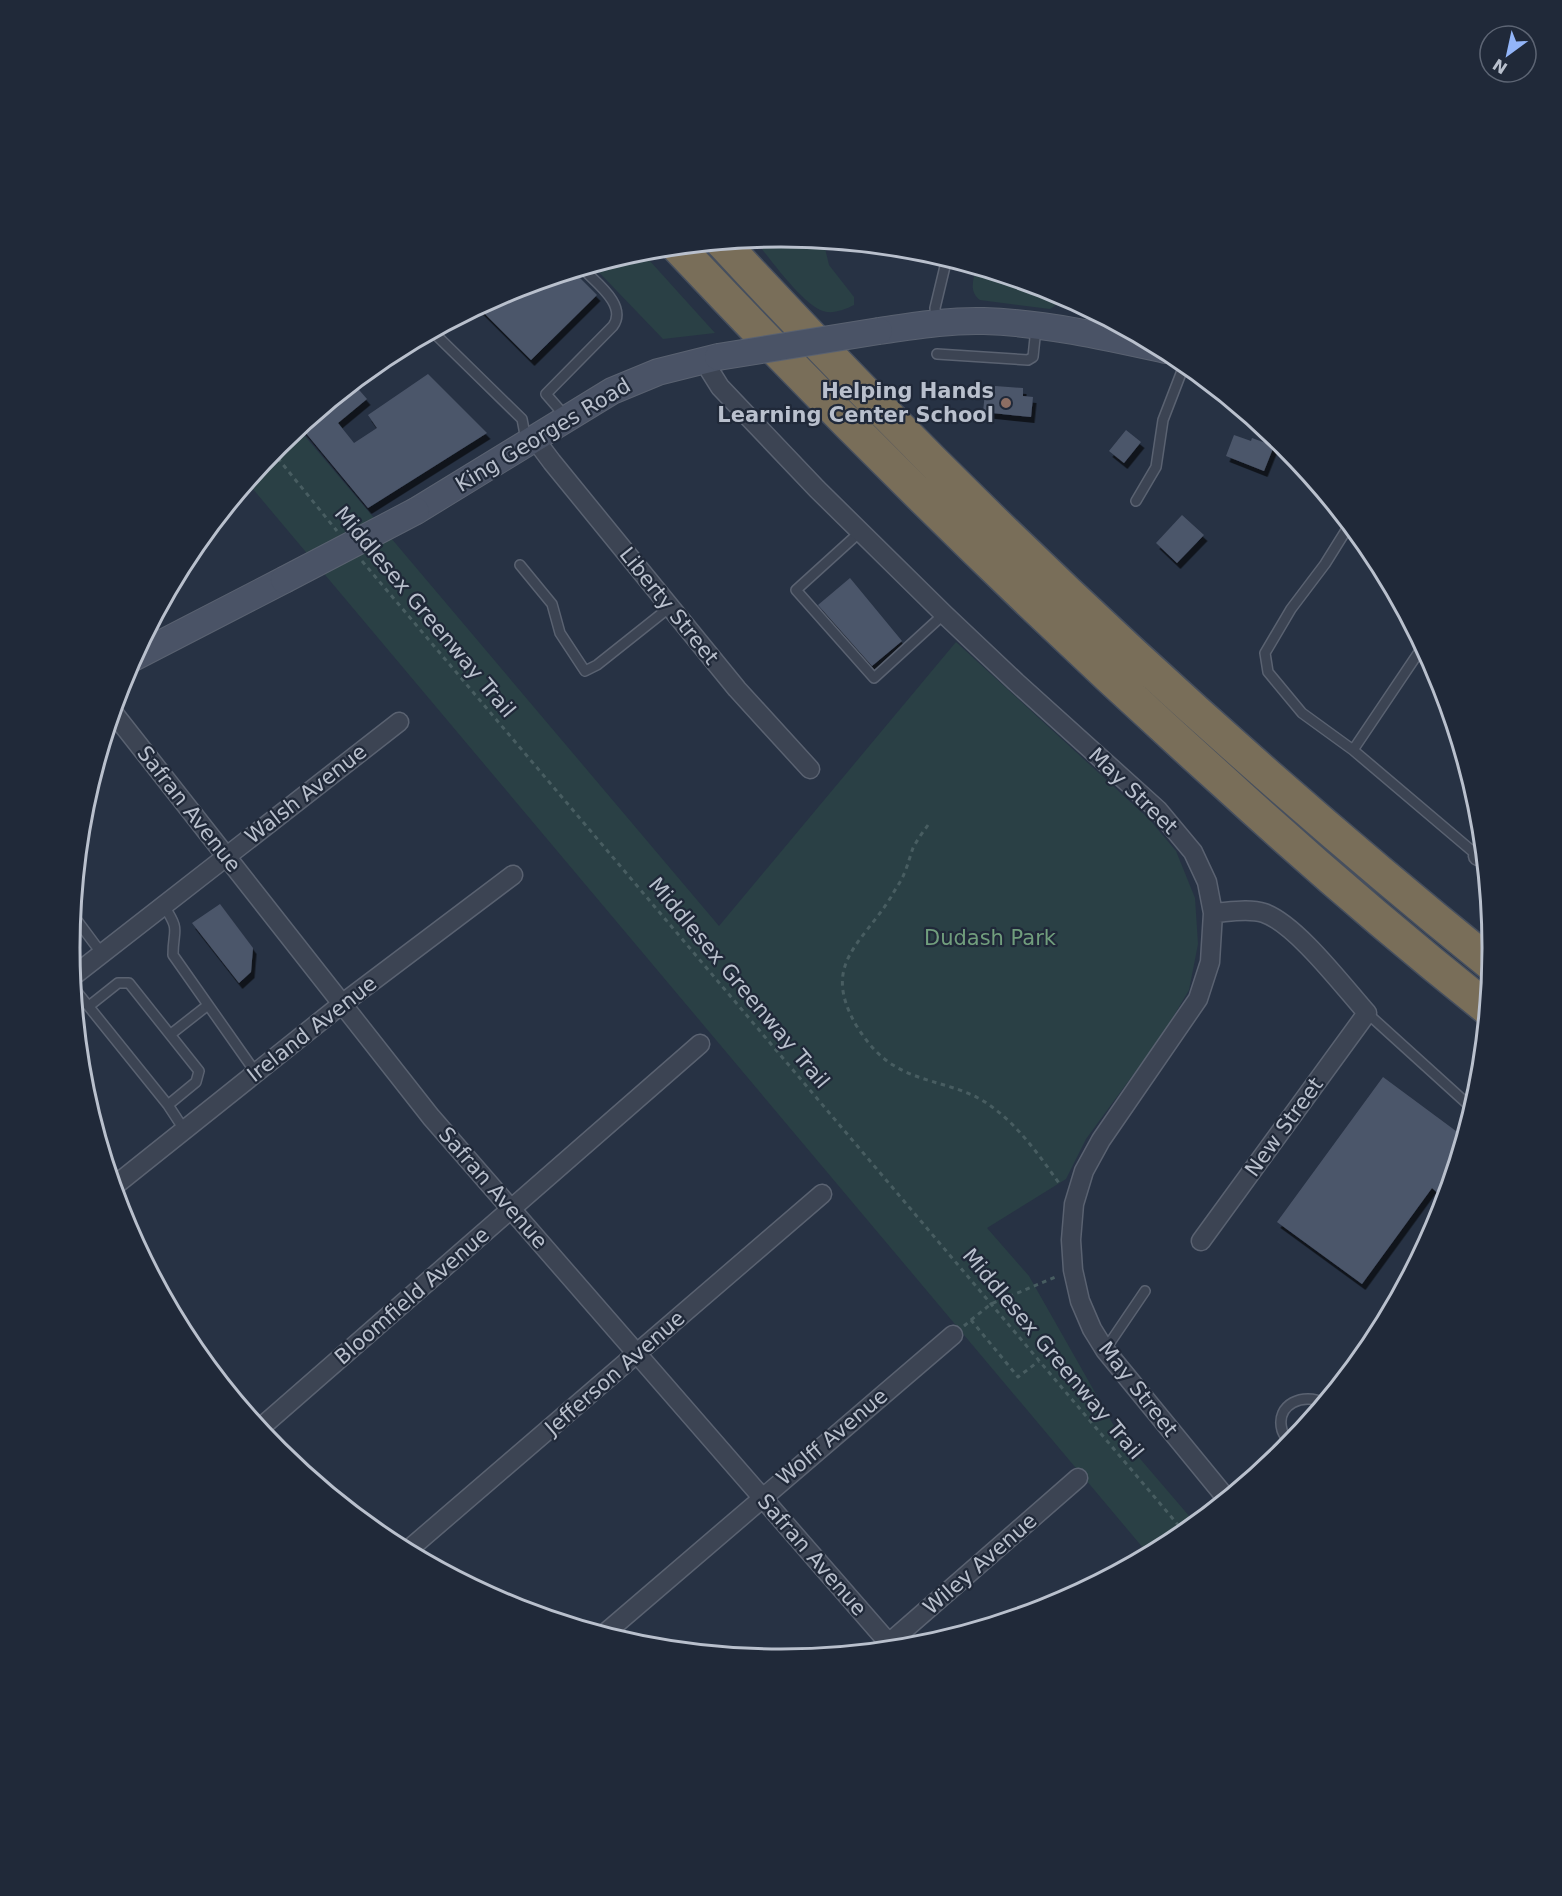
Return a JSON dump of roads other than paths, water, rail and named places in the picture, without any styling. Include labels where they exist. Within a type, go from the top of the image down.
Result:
[{"type":"highway","points":[[728,249],[891,418],[1084,607],[1292,795],[1482,956]]},
{"type":"highway","points":[[684,254],[871,448],[1046,619],[1271,826],[1480,1003]]},
{"type":"highway","points":[[1444,974],[1479,1009]]},
{"type":"street","name":"King Georges Road","points":[[148,648],[416,511],[612,391],[642,377],[712,358],[936,323],[983,321],[1036,326],[1140,345]]},
{"type":"street","name":"May Street","points":[[712,358],[715,380],[726,394],[860,532],[944,614],[1158,810],[1193,852],[1207,882],[1213,913],[1210,962],[1198,999],[1101,1140],[1084,1171],[1074,1204],[1071,1240],[1073,1270],[1080,1301],[1104,1350],[1223,1493]]},
{"type":"street","name":"Liberty Street","points":[[530,440],[552,462],[737,688],[810,769]]},
{"type":"street","name":"Safran Avenue","points":[[118,719],[431,1117],[762,1497],[883,1641]]},
{"type":"street","name":"Walsh Avenue","points":[[80,970],[399,722]]},
{"type":"street","name":"Ireland Avenue","points":[[120,1181],[342,1004],[513,875]]},
{"type":"street","points":[[1213,913],[1262,912],[1281,921],[1367,1013]]},
{"type":"street","name":"New Street","points":[[1201,1241],[1367,1013]]},
{"type":"street","name":"Bloomfield Avenue","points":[[266,1424],[700,1044]]},
{"type":"street","name":"Jefferson Avenue","points":[[414,1545],[822,1194]]},
{"type":"street","name":"Wolff Avenue","points":[[610,1629],[953,1335]]},
{"type":"street","name":"Wiley Avenue","points":[[897,1639],[1078,1478]]},
{"type":"lane","points":[[936,323],[935,309],[945,266]]},
{"type":"lane","points":[[567,418],[546,394],[613,326],[617,315],[615,304],[587,274]]},
{"type":"lane","points":[[937,354],[1028,360],[1033,357],[1036,326]]},
{"type":"lane","points":[[437,336],[522,420],[530,440]]},
{"type":"lane","points":[[1136,501],[1156,467],[1163,420],[1181,372]]},
{"type":"lane","points":[[1345,531],[1325,564],[1291,609],[1265,653],[1268,672],[1302,713],[1353,750],[1475,848]]},
{"type":"lane","points":[[860,532],[796,590],[874,678],[944,614]]},
{"type":"lane","points":[[520,565],[552,604],[560,633],[585,671],[597,665],[670,607]]},
{"type":"lane","points":[[1353,750],[1417,654]]},
{"type":"lane","points":[[164,906],[174,921],[176,930],[172,955],[256,1073]]},
{"type":"lane","points":[[80,928],[102,954]]},
{"type":"lane","points":[[88,1006],[118,983],[129,983],[171,1034],[199,1071],[196,1082],[168,1105]]},
{"type":"lane","points":[[81,998],[168,1105],[185,1131]]},
{"type":"lane","points":[[171,1034],[208,1005]]},
{"type":"lane","points":[[1367,1013],[1465,1102]]},
{"type":"lane","points":[[1104,1350],[1144,1291]]},
{"type":"lane","points":[[1285,1436],[1281,1429],[1282,1415],[1293,1401],[1307,1398],[1317,1401]]},
{"type":"place","name":"Helping Hands Learning Center School","points":[[1006,403]]},
{"type":"park label","name":"Dudash Park","points":[[990,938]]}]
